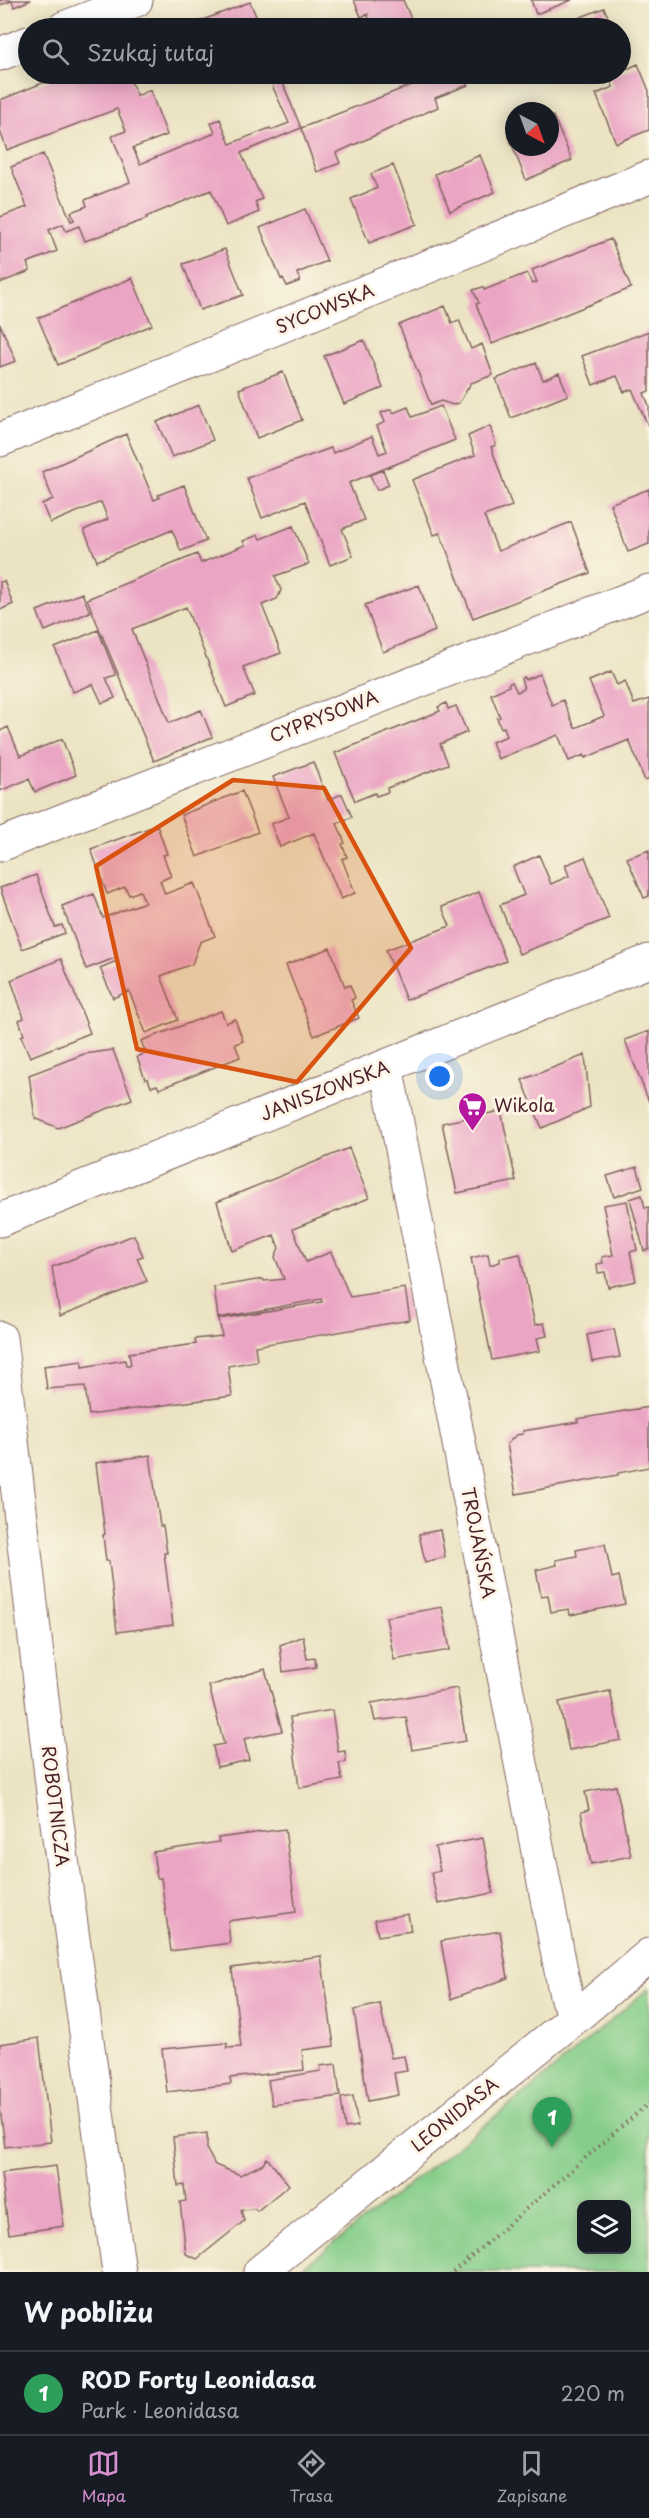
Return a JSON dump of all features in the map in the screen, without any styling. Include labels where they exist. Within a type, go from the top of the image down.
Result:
[{"type":"street","points":[[90,18],[136,0]]},
{"type":"street","points":[[0,54],[18,47]]},
{"type":"street","name":"SYCOWSKA","points":[[0,440],[649,177]]},
{"type":"street","name":"CYPRYSOWA","points":[[0,845],[649,591]]},
{"type":"street","name":"JANISZOWSKA","points":[[0,1220],[649,961]]},
{"type":"street","name":"TROJAŃSKA","points":[[386,1066],[564,1986],[567,1999],[578,2016]]},
{"type":"street","name":"ROBOTNICZA","points":[[0,1338],[56,1813],[119,2272]]},
{"type":"street","name":"LEONIDASA","points":[[260,2272],[578,2016],[649,1955]]},
{"type":"path","points":[[453,2272],[649,2103]]},
{"type":"highlighted area","points":[[233,780],[324,788],[411,948],[297,1082],[137,1049],[96,866]]},
{"type":"green space","points":[[649,1988],[649,2272],[297,2272],[529,2090]]},
{"type":"building","points":[[0,0],[31,0],[14,7],[12,1],[0,5]]},
{"type":"building","points":[[354,0],[403,0],[411,18],[368,18],[368,14],[361,17]]},
{"type":"building","points":[[531,0],[572,0],[536,14]]},
{"type":"building","points":[[250,2],[257,18],[208,18]]},
{"type":"building","points":[[604,8],[608,18],[578,18]]},
{"type":"building","points":[[638,64],[649,91],[649,130],[616,143],[596,94],[613,87],[612,84],[631,84],[631,67]]},
{"type":"building","points":[[40,84],[132,84],[137,96],[150,90],[167,135],[133,148],[140,164],[215,133],[211,123],[220,119],[230,144],[289,123],[271,84],[283,84],[301,128],[241,153],[262,199],[255,202],[259,212],[226,226],[211,190],[146,217],[147,219],[85,241],[79,226],[66,231],[63,224],[49,230],[57,251],[27,263],[30,271],[0,283],[0,217],[27,207],[11,167],[43,154],[71,221],[74,220],[71,212],[87,206],[85,200],[130,182],[112,136],[126,131],[117,109],[7,150],[0,131],[0,100]]},
{"type":"building","points":[[414,84],[468,85],[435,98],[438,107],[336,153],[340,163],[317,172],[301,128]]},
{"type":"building","points":[[559,130],[572,160],[526,180],[516,156],[559,156]]},
{"type":"building","points":[[480,155],[495,192],[450,211],[435,174]]},
{"type":"building","points":[[393,165],[417,224],[369,243],[351,199],[377,188],[371,174]]},
{"type":"building","points":[[305,209],[327,261],[297,273],[300,281],[287,286],[283,278],[281,279],[260,228]]},
{"type":"building","points":[[611,239],[631,288],[492,344],[476,304],[479,303],[473,290],[483,287],[484,290],[527,273],[532,284],[537,282],[532,270]]},
{"type":"building","points":[[225,249],[243,295],[200,310],[183,264]]},
{"type":"building","points":[[132,278],[152,325],[58,365],[38,318]]},
{"type":"building","points":[[445,306],[452,323],[459,320],[471,349],[482,344],[493,375],[471,383],[459,403],[453,405],[441,401],[431,405],[399,325]]},
{"type":"building","points":[[0,324],[16,361],[0,367]]},
{"type":"building","points":[[649,331],[649,391],[644,393],[649,406],[649,428],[632,389],[624,392],[617,376],[593,385],[582,356]]},
{"type":"building","points":[[364,340],[383,388],[344,404],[324,356]]},
{"type":"building","points":[[536,363],[543,380],[559,373],[568,395],[511,418],[496,379]]},
{"type":"building","points":[[283,372],[302,420],[257,438],[239,389]]},
{"type":"building","points":[[199,405],[213,440],[172,457],[157,422]]},
{"type":"building","points":[[441,406],[455,440],[349,483],[364,520],[342,529],[353,556],[330,565],[305,501],[262,518],[247,478],[331,448],[333,453],[372,436],[379,454],[387,451],[377,426],[385,422],[381,413],[392,409],[393,413],[408,407],[412,417]]},
{"type":"building","points":[[490,426],[496,445],[491,447],[512,506],[484,516],[498,551],[571,522],[590,573],[473,618],[440,533],[434,535],[412,480],[475,455],[468,436]]},
{"type":"building","points":[[126,434],[154,500],[159,498],[158,495],[184,485],[206,541],[181,551],[172,530],[97,561],[84,530],[108,519],[101,502],[50,523],[42,504],[53,499],[42,472]]},
{"type":"building","points":[[383,470],[389,485],[377,490],[370,475]]},
{"type":"building","points":[[649,489],[649,544],[628,552],[610,504]]},
{"type":"building","points":[[293,526],[309,564],[275,576],[281,590],[279,595],[277,599],[262,605],[281,653],[243,667],[255,695],[226,707],[186,607],[132,629],[169,723],[201,710],[212,737],[154,761],[87,599],[197,554],[201,563],[245,545],[243,541],[258,535],[260,539]]},
{"type":"building","points":[[4,581],[13,604],[0,610],[0,582]]},
{"type":"building","points":[[419,585],[435,631],[383,652],[365,605]]},
{"type":"building","points":[[82,593],[90,612],[45,631],[37,611]]},
{"type":"building","points":[[98,630],[116,675],[106,678],[115,698],[102,703],[93,684],[73,692],[55,648]]},
{"type":"building","points":[[611,672],[617,685],[625,681],[634,704],[649,699],[649,779],[645,781],[629,740],[585,758],[584,755],[569,761],[558,735],[498,759],[492,742],[507,736],[497,718],[500,717],[491,694],[509,686],[508,684],[512,682],[517,692],[524,689],[521,679],[524,677],[525,680],[540,674],[552,705],[563,700],[575,728],[604,716],[589,681]]},
{"type":"building","points":[[446,703],[448,709],[456,706],[467,732],[440,744],[448,764],[387,788],[388,792],[376,796],[375,793],[355,801],[335,753],[440,711],[438,707]]},
{"type":"building","points":[[8,727],[20,756],[62,739],[76,775],[35,792],[29,779],[0,791],[0,731]]},
{"type":"building","points":[[313,762],[328,800],[342,794],[352,817],[337,823],[345,843],[342,844],[347,857],[342,859],[355,893],[341,899],[314,833],[280,847],[271,824],[289,817],[273,777]]},
{"type":"building","points":[[242,791],[258,832],[197,857],[181,815]]},
{"type":"building","points":[[157,825],[167,854],[163,855],[171,876],[160,881],[165,894],[194,883],[215,936],[200,942],[192,964],[161,976],[178,1020],[146,1033],[129,991],[113,998],[100,968],[117,961],[115,958],[86,969],[62,906],[94,894],[103,918],[145,902],[140,891],[129,895],[125,887],[107,894],[91,849]]},
{"type":"building","points":[[649,850],[649,896],[644,898],[627,858]]},
{"type":"building","points":[[539,855],[551,884],[569,876],[565,865],[585,857],[609,918],[519,954],[500,905],[524,895],[513,867]]},
{"type":"building","points":[[36,875],[55,927],[62,925],[65,933],[22,949],[0,888]]},
{"type":"building","points":[[479,892],[506,961],[406,1000],[386,950],[450,926],[442,907]]},
{"type":"building","points":[[330,948],[345,987],[350,985],[355,998],[351,1000],[359,1018],[314,1036],[286,965]]},
{"type":"building","points":[[61,959],[90,1033],[30,1057],[21,1036],[24,1035],[19,1020],[24,1018],[11,980]]},
{"type":"building","points":[[221,1011],[226,1023],[235,1019],[243,1041],[235,1044],[240,1057],[159,1089],[157,1085],[151,1087],[148,1079],[145,1079],[137,1057],[146,1053],[141,1041]]},
{"type":"building","points":[[649,1031],[649,1102],[625,1040]]},
{"type":"building","points":[[113,1050],[132,1099],[58,1128],[35,1118],[29,1075],[84,1054]]},
{"type":"building","points":[[585,1055],[590,1107],[542,1128],[522,1080]]},
{"type":"building","points":[[501,1111],[516,1181],[457,1193],[442,1123]]},
{"type":"building","points":[[349,1148],[369,1198],[293,1229],[306,1262],[331,1252],[350,1297],[405,1288],[410,1320],[255,1346],[257,1361],[228,1366],[232,1396],[89,1415],[85,1386],[47,1389],[44,1366],[82,1361],[82,1367],[125,1360],[126,1365],[131,1365],[129,1353],[196,1344],[195,1339],[222,1336],[219,1319],[322,1302],[321,1299],[218,1318],[214,1287],[263,1279],[264,1281],[284,1279],[275,1257],[279,1248],[274,1235],[232,1251],[217,1202]]},
{"type":"building","points":[[637,1167],[643,1187],[614,1197],[607,1176]]},
{"type":"building","points":[[642,1195],[645,1208],[649,1207],[649,1249],[644,1251],[630,1199]]},
{"type":"building","points":[[627,1201],[637,1250],[630,1252],[636,1281],[608,1287],[605,1272],[598,1273],[597,1264],[603,1263],[602,1257],[613,1255],[603,1205]]},
{"type":"building","points":[[134,1235],[143,1256],[137,1258],[147,1281],[60,1316],[52,1267]]},
{"type":"building","points":[[488,1254],[490,1265],[500,1262],[500,1258],[520,1254],[535,1325],[544,1323],[547,1336],[537,1338],[540,1351],[492,1360],[471,1258]]},
{"type":"building","points":[[614,1329],[620,1357],[592,1362],[587,1335]]},
{"type":"building","points":[[649,1407],[649,1467],[516,1494],[507,1444],[516,1435],[523,1434],[523,1431],[578,1422],[577,1419]]},
{"type":"building","points":[[150,1455],[160,1526],[163,1526],[167,1553],[164,1553],[173,1625],[117,1632],[109,1561],[106,1561],[96,1463]]},
{"type":"building","points":[[440,1530],[445,1557],[425,1562],[419,1534]]},
{"type":"building","points":[[605,1544],[612,1578],[619,1576],[625,1604],[570,1615],[569,1609],[551,1612],[548,1595],[541,1596],[536,1570],[557,1565],[556,1560],[577,1556],[576,1550]]},
{"type":"building","points":[[442,1607],[450,1650],[394,1660],[386,1617]]},
{"type":"building","points":[[303,1636],[307,1659],[315,1658],[316,1667],[283,1672],[280,1645]]},
{"type":"building","points":[[265,1669],[282,1731],[244,1739],[249,1760],[217,1767],[213,1746],[224,1744],[209,1686]]},
{"type":"building","points":[[457,1688],[466,1741],[412,1750],[406,1717],[375,1721],[371,1703]]},
{"type":"building","points":[[610,1691],[621,1740],[569,1750],[559,1702]]},
{"type":"building","points":[[332,1710],[338,1752],[345,1751],[346,1762],[339,1763],[342,1780],[299,1788],[290,1717]]},
{"type":"building","points":[[616,1786],[631,1856],[591,1864],[581,1812],[589,1810],[585,1792]]},
{"type":"building","points":[[285,1829],[296,1912],[228,1921],[230,1943],[171,1951],[161,1878],[157,1878],[153,1852],[219,1842],[218,1838]]},
{"type":"building","points":[[483,1838],[493,1893],[438,1904],[431,1873],[440,1871],[435,1847]]},
{"type":"building","points":[[408,1914],[411,1931],[378,1936],[375,1920]]},
{"type":"building","points":[[500,1931],[508,1978],[451,1999],[441,1941]]},
{"type":"building","points":[[321,1956],[334,2046],[302,2050],[304,2070],[230,2078],[231,2084],[167,2092],[162,2049],[227,2043],[227,2048],[241,2047],[232,1968]]},
{"type":"building","points":[[380,2004],[391,2058],[404,2056],[407,2071],[394,2073],[398,2095],[368,2101],[354,2010]]},
{"type":"building","points":[[39,2038],[51,2142],[5,2147],[0,2108],[0,2044]]},
{"type":"building","points":[[336,2064],[340,2096],[272,2105],[268,2080],[321,2071],[320,2066]]},
{"type":"building","points":[[353,2096],[358,2126],[345,2128],[341,2098]]},
{"type":"building","points":[[207,2133],[207,2150],[215,2165],[240,2175],[263,2164],[267,2158],[289,2185],[257,2211],[255,2209],[241,2210],[244,2221],[197,2259],[186,2254],[180,2202],[186,2201],[184,2185],[178,2186],[173,2137]]},
{"type":"building","points":[[56,2166],[64,2226],[9,2234],[1,2173]]},
{"type":"place","name":"Wikola","points":[[473,1132]]},
{"type":"place","name":"ROD Forty Leonidasa","points":[[552,2147]]}]
